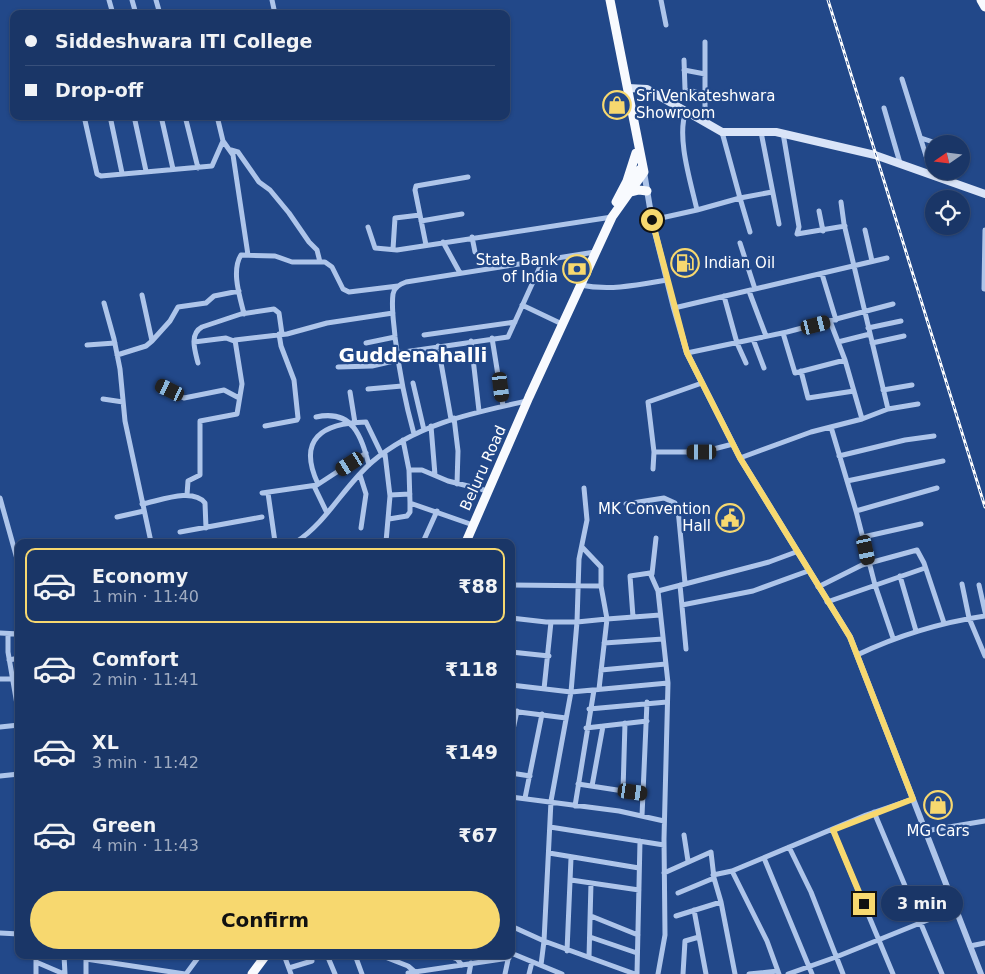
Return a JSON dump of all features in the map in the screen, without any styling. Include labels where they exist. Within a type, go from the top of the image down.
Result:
[{"type":"highway","points":[[605,0],[636,153],[642,173]]},
{"type":"highway","points":[[610,0],[616,38],[628,88],[642,173]]},
{"type":"highway","points":[[981,0],[985,7]]},
{"type":"highway","points":[[627,181],[636,153]]},
{"type":"highway","name":"Beluru Road","points":[[613,215],[613,208],[627,181],[642,173]]},
{"type":"highway","name":"Beluru Road","points":[[467,539],[562,324],[613,215],[642,173]]},
{"type":"highway","points":[[627,193],[639,190],[646,191]]},
{"type":"highway","points":[[252,974],[263,959]]},
{"type":"main road","points":[[628,88],[647,89],[722,132],[783,133],[875,155],[925,172]]},
{"type":"main road","points":[[946,180],[985,194]]},
{"type":"street","points":[[661,0],[666,24]]},
{"type":"street","points":[[704,42],[705,122]]},
{"type":"street","points":[[684,60],[686,90],[704,96]]},
{"type":"street","points":[[684,70],[705,74]]},
{"type":"street","points":[[902,79],[925,151]]},
{"type":"street","points":[[884,108],[900,163]]},
{"type":"street","points":[[686,110],[683,119],[684,138],[697,210]]},
{"type":"street","points":[[85,120],[98,175],[212,166],[223,141]]},
{"type":"street","points":[[111,120],[122,173]]},
{"type":"street","points":[[135,120],[146,171]]},
{"type":"street","points":[[162,120],[173,169]]},
{"type":"street","points":[[186,120],[198,168]]},
{"type":"street","points":[[218,120],[223,141],[231,150],[238,152],[255,177],[289,212],[309,242],[317,250],[320,262]]},
{"type":"street","points":[[722,132],[750,232]]},
{"type":"street","points":[[761,132],[779,224]]},
{"type":"street","points":[[783,133],[799,227],[796,234],[845,226]]},
{"type":"street","points":[[921,138],[925,139]]},
{"type":"street","points":[[231,150],[248,255]]},
{"type":"street","points":[[642,173],[652,220],[687,353],[740,458],[796,552],[850,637],[980,974]]},
{"type":"street","points":[[426,245],[416,186],[468,177]]},
{"type":"street","points":[[652,220],[772,192]]},
{"type":"street","points":[[841,202],[864,311],[888,409]]},
{"type":"street","points":[[819,211],[823,231]]},
{"type":"street","points":[[421,222],[462,214]]},
{"type":"street","points":[[393,249],[394,220],[398,217],[420,215]]},
{"type":"street","points":[[368,227],[375,248],[397,250],[613,215]]},
{"type":"street","points":[[865,230],[872,261]]},
{"type":"street","points":[[984,289],[985,230]]},
{"type":"street","points":[[472,237],[475,252]]},
{"type":"street","points":[[443,242],[460,273]]},
{"type":"street","points":[[740,243],[756,289]]},
{"type":"street","points":[[244,314],[237,280],[238,261],[242,255],[275,256],[292,262],[320,262],[328,264],[343,289],[349,292],[399,286],[406,282],[596,252]]},
{"type":"street","points":[[674,308],[887,258]]},
{"type":"street","points":[[397,353],[508,337],[543,260]]},
{"type":"street","points":[[822,274],[838,342],[862,419]]},
{"type":"street","points":[[580,285],[597,289],[622,288],[667,280]]},
{"type":"street","points":[[399,286],[393,294],[395,337],[402,386],[414,434]]},
{"type":"street","points":[[117,355],[146,346],[170,321],[178,307],[206,303],[214,296],[239,291]]},
{"type":"street","points":[[749,291],[766,336]]},
{"type":"street","points":[[142,295],[152,341]]},
{"type":"street","points":[[724,296],[737,342],[746,363]]},
{"type":"street","points":[[104,303],[115,343],[125,421],[150,539]]},
{"type":"street","points":[[687,353],[783,333],[893,304]]},
{"type":"street","points":[[522,305],[562,324]]},
{"type":"street","points":[[198,363],[194,342],[200,328],[244,314],[276,310],[281,346],[294,380],[298,418],[297,420],[265,426]]},
{"type":"street","points":[[194,342],[226,338],[234,342],[327,323],[393,313]]},
{"type":"street","points":[[838,342],[900,321]]},
{"type":"street","points":[[424,335],[515,322]]},
{"type":"street","points":[[783,333],[795,373],[845,360]]},
{"type":"street","points":[[872,343],[904,336]]},
{"type":"street","points":[[366,343],[395,337]]},
{"type":"street","points":[[492,338],[504,406]]},
{"type":"street","points":[[753,339],[764,368]]},
{"type":"street","points":[[471,341],[479,411]]},
{"type":"street","points":[[187,495],[188,481],[200,475],[200,421],[236,415],[242,384],[234,342]]},
{"type":"street","points":[[87,345],[115,343]]},
{"type":"street","points":[[438,346],[458,451],[457,484]]},
{"type":"street","points":[[338,367],[372,366],[398,360]]},
{"type":"street","points":[[802,371],[808,398],[854,390]]},
{"type":"street","points":[[413,383],[424,430]]},
{"type":"street","points":[[653,469],[654,452],[648,402],[702,383]]},
{"type":"street","points":[[158,385],[184,398],[224,390],[239,398]]},
{"type":"street","points":[[883,390],[912,385]]},
{"type":"street","points":[[368,389],[402,386]]},
{"type":"street","points":[[350,392],[352,423]]},
{"type":"street","points":[[103,399],[123,402]]},
{"type":"street","points":[[299,539],[327,513],[369,465],[403,440],[453,418],[527,402]]},
{"type":"street","points":[[740,458],[811,432],[862,419],[888,409],[918,404]]},
{"type":"street","points":[[316,417],[329,415],[344,418],[352,423],[362,439],[369,465]]},
{"type":"street","points":[[327,513],[310,465],[311,446],[321,433],[341,424],[367,423],[383,454],[390,495],[390,519],[387,539]]},
{"type":"street","points":[[432,426],[435,475]]},
{"type":"street","points":[[831,427],[856,511],[875,585],[893,638]]},
{"type":"street","points":[[840,456],[905,440],[934,436]]},
{"type":"street","points":[[390,519],[407,516],[410,512],[409,470],[403,440]]},
{"type":"street","points":[[654,452],[702,452],[733,444]]},
{"type":"street","points":[[262,493],[316,485],[366,453]]},
{"type":"street","points":[[847,481],[943,461]]},
{"type":"street","points":[[409,470],[422,470],[457,484],[488,491]]},
{"type":"street","points":[[360,475],[366,494],[361,528]]},
{"type":"street","points":[[541,965],[544,941],[551,801],[571,692],[577,622],[577,587],[587,520],[584,488]]},
{"type":"street","points":[[856,511],[937,488]]},
{"type":"street","points":[[268,492],[275,539]]},
{"type":"street","points":[[390,495],[410,494]]},
{"type":"street","points":[[142,504],[187,495],[198,496],[205,503],[206,528]]},
{"type":"street","points":[[0,498],[15,552]]},
{"type":"street","points":[[626,504],[664,498],[675,503],[678,509],[686,649]]},
{"type":"street","points":[[410,503],[473,525]]},
{"type":"street","points":[[117,517],[144,511]]},
{"type":"street","points":[[424,539],[437,511]]},
{"type":"street","points":[[180,532],[262,517]]},
{"type":"street","points":[[863,537],[921,524]]},
{"type":"street","points":[[656,538],[652,574],[658,591],[668,683],[664,821],[665,935],[658,974]]},
{"type":"street","points":[[575,806],[589,709],[601,670],[607,619],[601,586],[601,567],[582,547]]},
{"type":"street","points":[[818,587],[869,564],[916,550],[926,568],[944,623]]},
{"type":"street","points":[[658,591],[769,562],[796,552]]},
{"type":"street","points":[[827,602],[926,568]]},
{"type":"street","points":[[682,605],[753,591],[808,571]]},
{"type":"street","points":[[633,617],[630,576],[652,574]]},
{"type":"street","points":[[900,576],[916,631]]},
{"type":"street","points":[[962,584],[969,618],[985,656]]},
{"type":"street","points":[[515,585],[601,586]]},
{"type":"street","points":[[857,655],[893,638],[944,623],[985,614],[979,585]]},
{"type":"street","points":[[515,618],[551,622],[577,622],[660,615]]},
{"type":"street","points":[[544,689],[549,656],[551,622]]},
{"type":"street","points":[[0,633],[15,634]]},
{"type":"street","points":[[8,634],[9,660],[15,691]]},
{"type":"street","points":[[604,643],[662,639]]},
{"type":"street","points":[[515,652],[549,656]]},
{"type":"street","points":[[9,660],[15,659]]},
{"type":"street","points":[[601,670],[666,664]]},
{"type":"street","points":[[0,679],[13,679]]},
{"type":"street","points":[[515,685],[571,692],[668,683]]},
{"type":"street","points":[[589,709],[648,702],[667,702]]},
{"type":"street","points":[[642,816],[648,702]]},
{"type":"street","points":[[515,711],[566,718]]},
{"type":"street","points":[[525,798],[542,714]]},
{"type":"street","points":[[586,728],[647,721]]},
{"type":"street","points":[[623,790],[625,723]]},
{"type":"street","points":[[0,727],[15,725]]},
{"type":"street","points":[[592,786],[603,726]]},
{"type":"street","points":[[0,776],[15,774]]},
{"type":"street","points":[[515,774],[530,776]]},
{"type":"street","points":[[578,784],[644,794]]},
{"type":"street","points":[[515,797],[551,801],[664,821]]},
{"type":"street","points":[[678,893],[714,876],[732,871],[874,812],[913,799]]},
{"type":"street","points":[[874,812],[942,974]]},
{"type":"street","points":[[925,831],[985,821]]},
{"type":"street","points":[[550,827],[664,845]]},
{"type":"street","points":[[833,830],[893,974]]},
{"type":"street","points":[[684,835],[688,861]]},
{"type":"street","points":[[515,928],[567,951],[589,956],[636,974],[640,841]]},
{"type":"street","points":[[789,847],[811,892],[843,974]]},
{"type":"street","points":[[664,873],[710,851],[735,974]]},
{"type":"street","points":[[549,853],[639,868]]},
{"type":"street","points":[[567,951],[571,858]]},
{"type":"street","points":[[764,858],[812,974]]},
{"type":"street","points":[[732,871],[767,941],[779,972],[749,974]]},
{"type":"street","points":[[571,880],[639,890]]},
{"type":"street","points":[[589,956],[591,883]]},
{"type":"street","points":[[676,916],[721,902]]},
{"type":"street","points":[[788,974],[836,958],[956,909]]},
{"type":"street","points":[[694,910],[706,974]]},
{"type":"street","points":[[591,916],[638,935]]},
{"type":"street","points":[[0,933],[15,934]]},
{"type":"street","points":[[590,936],[637,953]]},
{"type":"street","points":[[683,974],[685,941],[699,937]]},
{"type":"street","points":[[970,946],[985,943]]},
{"type":"street","points":[[515,957],[541,965],[552,972],[562,974]]},
{"type":"street","points":[[36,974],[36,962],[64,974],[64,959]]},
{"type":"street","points":[[86,959],[86,974]]},
{"type":"street","points":[[98,959],[186,974],[197,959]]},
{"type":"street","points":[[286,959],[290,971],[312,961]]},
{"type":"street","points":[[329,959],[335,974]]},
{"type":"street","points":[[356,959],[362,974]]},
{"type":"street","points":[[390,959],[408,966],[415,972]]},
{"type":"street","points":[[457,959],[462,965]]},
{"type":"street","points":[[402,974],[443,971],[490,959]]},
{"type":"street","points":[[505,974],[509,959]]},
{"type":"street","points":[[529,974],[532,962]]},
{"type":"street","points":[[469,974],[471,963]]},
{"type":"railway","points":[[828,0],[985,507]]},
{"type":"place","name":"Sri Venkateshwara Showroom","points":[[617,105]]},
{"type":"place","name":"Indian Oil","points":[[685,263]]},
{"type":"place","name":"State Bank of India","points":[[577,269]]},
{"type":"place","name":"MK Convention Hall","points":[[730,518]]},
{"type":"place","name":"MG Cars","points":[[938,805]]},
{"type":"district","name":"Guddenahalli","points":[[413,355]]},
{"type":"route","points":[[652,220],[687,353],[740,458],[764,495],[796,552],[850,637],[913,799],[866,815],[833,830],[864,904]]}]
